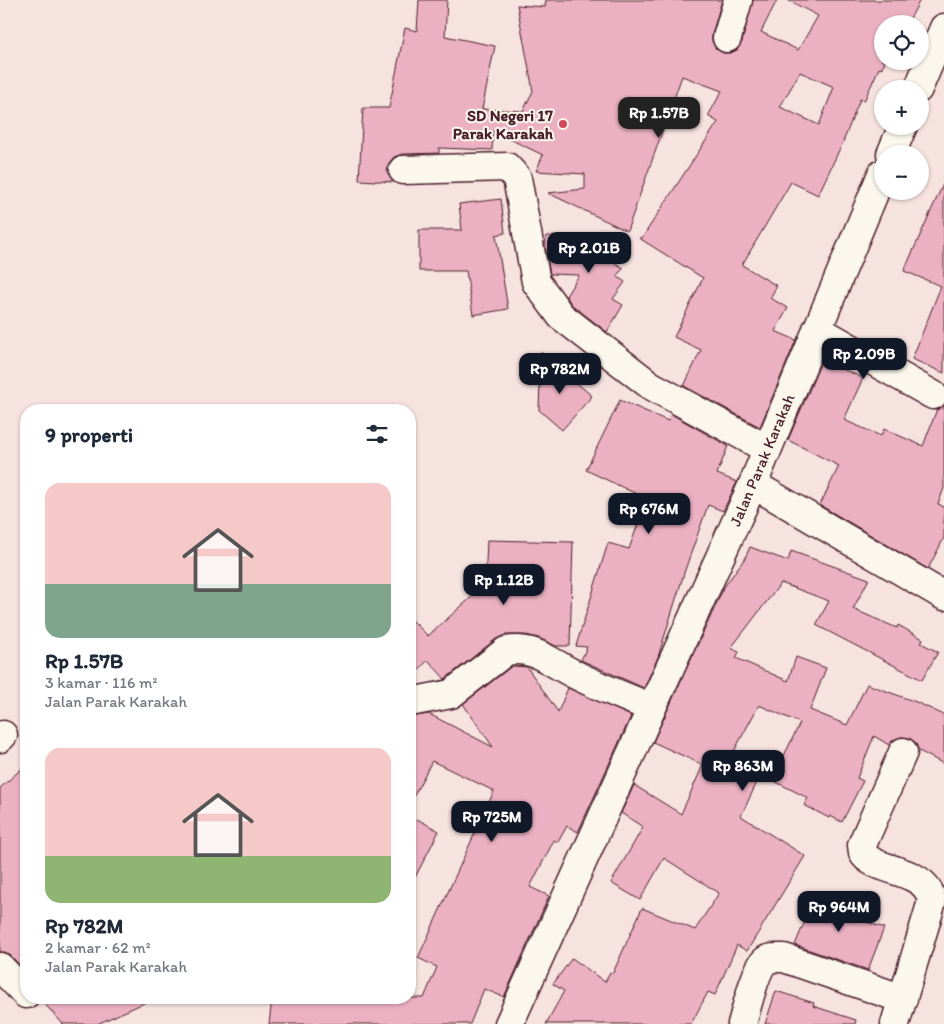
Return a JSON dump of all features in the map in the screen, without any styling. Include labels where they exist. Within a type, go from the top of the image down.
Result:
[{"type":"street","points":[[727,38],[738,0]]},
{"type":"street","points":[[922,80],[944,28]]},
{"type":"street","points":[[403,170],[507,167],[517,178],[536,282],[561,316],[650,385],[767,449]]},
{"type":"street","name":"Jalan Parak Karakah","points":[[509,1024],[753,484],[874,193]]},
{"type":"street","points":[[817,329],[933,395]]},
{"type":"street","points":[[753,484],[944,596]]},
{"type":"street","points":[[416,701],[451,694],[506,651],[517,649],[528,650],[550,660],[573,674],[652,708]]},
{"type":"street","points":[[742,1024],[759,970],[765,961],[772,958],[784,958],[898,1012],[932,901],[928,890],[922,882],[870,860],[863,852],[862,845],[904,752]]},
{"type":"street","points":[[0,968],[20,988]]},
{"type":"building","points":[[419,0],[447,0],[445,36],[495,46],[482,109],[523,111],[533,91],[517,5],[545,7],[546,0],[722,0],[712,34],[712,41],[716,49],[723,53],[730,53],[737,50],[742,42],[753,0],[777,0],[761,32],[798,50],[818,16],[788,0],[920,0],[912,15],[874,15],[874,70],[878,70],[864,101],[860,99],[843,142],[818,195],[791,182],[742,265],[777,286],[770,298],[788,308],[775,331],[796,340],[760,427],[684,386],[701,350],[674,337],[703,278],[639,238],[642,238],[718,122],[708,116],[722,91],[682,76],[627,231],[548,193],[585,189],[585,174],[536,171],[543,155],[493,131],[492,150],[439,148],[439,153],[402,154],[394,157],[389,163],[387,171],[394,182],[359,180],[363,108],[389,108],[405,28],[417,31]],"holes":[[[800,72],[834,87],[819,125],[780,107]]]},
{"type":"building","points":[[944,182],[944,373],[912,359],[941,286],[904,271]]},
{"type":"building","points":[[501,199],[505,233],[496,235],[508,309],[473,315],[466,271],[419,271],[419,230],[462,230],[459,204]]},
{"type":"building","points":[[546,236],[624,238],[615,263],[624,268],[616,276],[625,282],[613,299],[623,305],[607,332],[572,305],[566,296],[579,275],[550,274],[545,246]]},
{"type":"building","points":[[541,352],[562,373],[563,371],[592,396],[562,430],[539,410]]},
{"type":"building","points":[[822,360],[863,378],[844,420],[881,436],[884,429],[923,446],[937,409],[944,405],[944,488],[938,504],[944,507],[944,538],[928,569],[820,505],[839,466],[788,440]]},
{"type":"building","points":[[620,400],[668,421],[671,414],[728,446],[717,474],[737,482],[723,511],[708,505],[685,570],[658,657],[644,688],[581,660],[587,647],[576,646],[608,543],[629,549],[647,499],[586,470]]},
{"type":"building","points":[[487,540],[573,542],[570,646],[556,646],[539,638],[526,635],[505,635],[496,639],[445,679],[428,660],[416,673],[416,624],[428,636],[485,585]]},
{"type":"building","points":[[750,547],[788,561],[791,551],[869,579],[853,609],[897,628],[898,625],[923,639],[921,643],[938,652],[922,680],[816,625],[829,601],[781,583],[731,648],[739,652],[736,658],[788,681],[796,657],[826,668],[810,710],[847,725],[867,684],[916,702],[944,715],[944,764],[919,751],[915,742],[909,738],[901,737],[893,740],[889,745],[874,736],[857,778],[863,781],[842,822],[830,816],[829,818],[804,805],[808,798],[772,780],[800,723],[759,705],[727,764],[759,778],[741,816],[805,856],[747,951],[737,945],[715,995],[708,992],[691,1024],[546,1024],[564,991],[553,984],[572,958],[605,982],[610,972],[613,973],[642,908],[695,930],[719,893],[664,858],[640,900],[611,883],[643,827],[621,813],[634,785],[681,814],[703,765],[653,742],[724,587],[745,558]]},
{"type":"building","points":[[512,666],[527,667],[558,712],[568,688],[631,716],[578,832],[567,826],[558,842],[554,840],[530,887],[549,896],[504,997],[484,989],[470,1024],[269,1024],[271,1004],[416,1004],[416,998],[424,998],[437,967],[418,958],[494,791],[432,761],[416,792],[416,716],[429,714],[493,747],[463,704]]},
{"type":"building","points":[[20,770],[20,966],[11,956],[5,952],[0,952],[0,788]]},
{"type":"building","points":[[417,819],[439,831],[416,875]]},
{"type":"building","points":[[817,892],[851,906],[847,915],[884,928],[868,970],[795,945]]},
{"type":"building","points":[[776,991],[814,1003],[813,1006],[856,1020],[855,1024],[765,1024]]},
{"type":"building","points":[[45,1004],[142,1004],[97,1024],[63,1024]]},
{"type":"place","name":"SD Negeri 17 Parak Karakah","points":[[563,124]]}]
